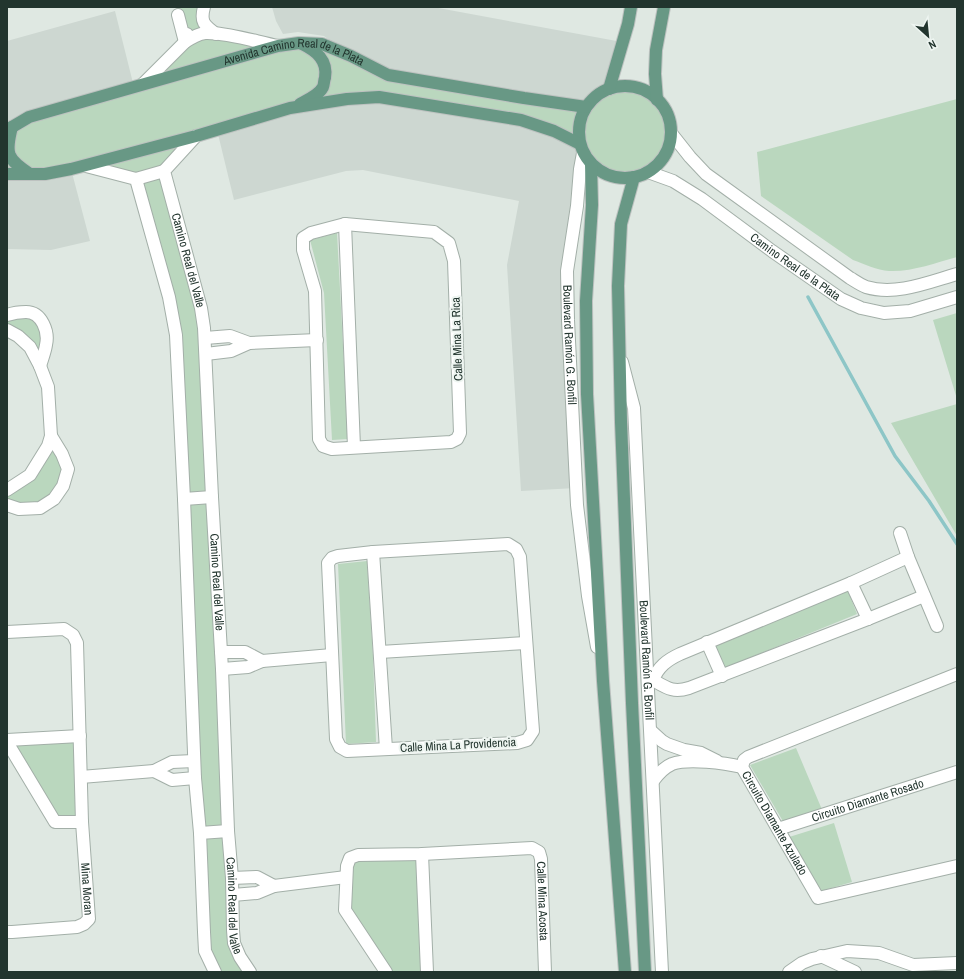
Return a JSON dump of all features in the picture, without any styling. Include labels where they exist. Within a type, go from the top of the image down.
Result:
[{"type":"main road","points":[[609,89],[628,24],[631,7]]},
{"type":"main road","points":[[657,100],[655,74],[656,50],[664,7]]},
{"type":"main road","points":[[290,108],[311,98],[323,88],[326,72],[323,60],[313,50],[299,43]]},
{"type":"main road","name":"Avenida Camino Real de la Plata","points":[[9,129],[29,117],[278,46],[299,43],[322,44],[351,56],[388,75],[586,107]]},
{"type":"main road","points":[[624,86],[638,88],[652,95],[657,100],[662,105],[669,118],[671,133],[668,148],[660,162],[648,172],[634,177],[618,178],[603,173],[591,164],[582,149],[578,135],[580,120],[586,107],[596,96],[609,89],[624,86]]},
{"type":"main road","points":[[7,174],[45,174],[86,166],[196,136],[290,108],[347,99],[379,97],[521,120],[554,131],[582,149]]},
{"type":"main road","points":[[9,129],[8,147],[11,158],[16,165],[31,174]]},
{"type":"main road","name":"Boulevard Ramón G. Bonfil","points":[[591,164],[592,205],[586,301],[587,394],[604,681],[625,972]]},
{"type":"main road","name":"Boulevard Ramón G. Bonfil","points":[[634,177],[621,224],[618,286],[619,351],[632,697],[646,972]]},
{"type":"street","points":[[205,7],[210,25],[216,34]]},
{"type":"street","points":[[177,11],[185,42]]},
{"type":"street","points":[[143,84],[185,42],[192,37],[204,33],[243,38],[278,46]]},
{"type":"street","name":"Camino Real de la Plata","points":[[671,133],[706,174],[850,278],[866,287],[889,290],[911,287],[957,274]]},
{"type":"street","points":[[86,166],[137,181],[164,173],[196,136]]},
{"type":"street","name":"Boulevard Ramón G. Bonfil","points":[[582,149],[577,206],[567,271],[568,320],[577,505],[588,596],[604,681]]},
{"type":"street","name":"Camino Real de la Plata","points":[[648,172],[674,181],[702,199],[835,295],[861,308],[884,313],[910,311],[957,297]]},
{"type":"street","name":"Camino Real del Valle","points":[[164,173],[201,308],[205,338],[234,943],[240,957],[250,972]]},
{"type":"street","points":[[137,181],[169,297],[176,334],[194,761],[200,833],[205,951],[215,972]]},
{"type":"street","points":[[345,224],[354,447]]},
{"type":"street","name":"Calle Mina La Rica","points":[[345,224],[434,232],[449,242],[454,261],[460,433],[457,439],[451,442],[332,449],[323,446],[319,439],[315,291],[303,250],[303,238],[311,233],[345,224]]},
{"type":"street","points":[[7,315],[27,312],[38,317],[43,324],[47,333],[47,344],[40,366]]},
{"type":"street","points":[[7,330],[18,336],[30,347],[40,366],[48,387],[51,436],[48,446],[30,475],[7,490]]},
{"type":"street","points":[[205,338],[230,336],[249,342],[317,340]]},
{"type":"street","points":[[206,354],[231,351],[249,342]]},
{"type":"street","name":"Boulevard Ramón G. Bonfil","points":[[619,351],[634,408],[650,681],[662,972]]},
{"type":"street","points":[[7,505],[19,509],[40,508],[54,499],[63,486],[68,469],[62,454],[51,436]]},
{"type":"street","points":[[184,499],[212,497]]},
{"type":"street","points":[[900,533],[908,557],[938,626]]},
{"type":"street","name":"Calle Mina La Providencia","points":[[508,544],[516,549],[520,557],[526,643],[533,731],[527,740],[517,743],[346,751],[340,747],[336,739],[328,563],[332,558],[338,556],[373,552],[508,544]]},
{"type":"street","name":"Calle Mina La Providencia","points":[[373,552],[386,749]]},
{"type":"street","points":[[908,557],[851,583],[707,642],[670,659],[658,670],[650,681],[667,689],[682,690],[722,676],[924,596]]},
{"type":"street","points":[[851,583],[868,619]]},
{"type":"street","name":"Mina Moran","points":[[7,632],[64,629],[73,635],[77,643],[82,822],[89,919],[84,924],[77,927],[7,932]]},
{"type":"street","points":[[707,642],[722,676]]},
{"type":"street","points":[[380,652],[526,643]]},
{"type":"street","points":[[221,652],[246,652],[262,661]]},
{"type":"street","points":[[222,669],[248,667],[262,661],[332,655]]},
{"type":"street","name":"Circuito Diamante Azulado","points":[[957,674],[748,757],[744,760],[742,767],[818,898],[957,866]]},
{"type":"street","points":[[651,731],[662,742],[684,750],[701,753],[721,763]]},
{"type":"street","points":[[80,736],[7,741],[55,822],[82,822]]},
{"type":"street","points":[[81,777],[154,772],[172,762],[194,761]]},
{"type":"street","points":[[653,781],[663,769],[678,762],[721,763],[742,767]]},
{"type":"street","points":[[154,772],[172,780],[195,778]]},
{"type":"street","name":"Circuito Diamante Rosado","points":[[778,829],[957,772]]},
{"type":"street","points":[[200,833],[228,831]]},
{"type":"street","name":"Calle Mina Acosta","points":[[386,972],[345,910],[347,866],[350,858],[358,855],[422,854],[532,848],[539,852],[541,859],[545,972]]},
{"type":"street","points":[[422,854],[427,972]]},
{"type":"street","points":[[232,878],[257,877],[274,886]]},
{"type":"street","points":[[232,895],[257,893],[274,886],[346,877]]},
{"type":"street","points":[[789,972],[802,963],[821,956],[847,951],[879,953],[896,966],[957,963]]},
{"type":"street","points":[[821,956],[855,972]]},
{"type":"shaded area","points":[[272,7],[433,7],[622,42],[609,89],[596,96],[586,107],[388,75],[351,56],[324,36],[298,32],[283,34],[276,21]]},
{"type":"shaded area","points":[[115,11],[134,87],[7,130],[7,41]]},
{"type":"shaded area","points":[[347,99],[521,120],[580,144],[567,271],[576,488],[521,491],[507,265],[519,201],[363,170],[346,171],[234,200],[217,130]]},
{"type":"shaded area","points":[[71,169],[90,241],[51,250],[7,249],[7,174]]},
{"type":"green space","points":[[176,7],[205,7],[210,25],[236,41],[312,43],[388,75],[587,107],[596,97],[615,88],[632,87],[648,94],[660,104],[668,119],[671,135],[666,152],[654,167],[638,176],[620,178],[606,175],[595,167],[586,156],[580,144],[521,120],[347,99],[196,136],[164,171],[201,308],[233,930],[250,972],[215,972],[205,951],[176,335],[136,179],[86,166],[7,174],[7,130],[143,84],[185,42]]},
{"type":"green space","points":[[957,99],[957,257],[923,267],[906,270],[889,271],[875,268],[853,260],[761,196],[757,152]]},
{"type":"green space","points":[[337,233],[348,439],[332,440],[324,293],[310,240]]},
{"type":"green space","points":[[27,312],[43,324],[40,366],[7,330],[7,315]]},
{"type":"green space","points":[[957,313],[957,399],[933,320]]},
{"type":"green space","points":[[957,404],[957,536],[891,423]]},
{"type":"green space","points":[[48,446],[62,454],[63,486],[40,508],[7,505],[7,490],[30,475]]},
{"type":"green space","points":[[367,561],[373,656],[376,742],[346,744],[338,564]]},
{"type":"green space","points":[[848,591],[857,614],[722,669],[713,647]]},
{"type":"green space","points":[[80,736],[82,822],[55,822],[7,740]]},
{"type":"green space","points":[[796,748],[823,812],[784,823],[750,765]]},
{"type":"green space","points":[[834,823],[852,882],[818,892],[786,838]]},
{"type":"green space","points":[[422,854],[427,972],[386,972],[345,910],[350,858]]},
{"type":"waterway","points":[[808,297],[895,456],[929,501],[957,544]]}]
